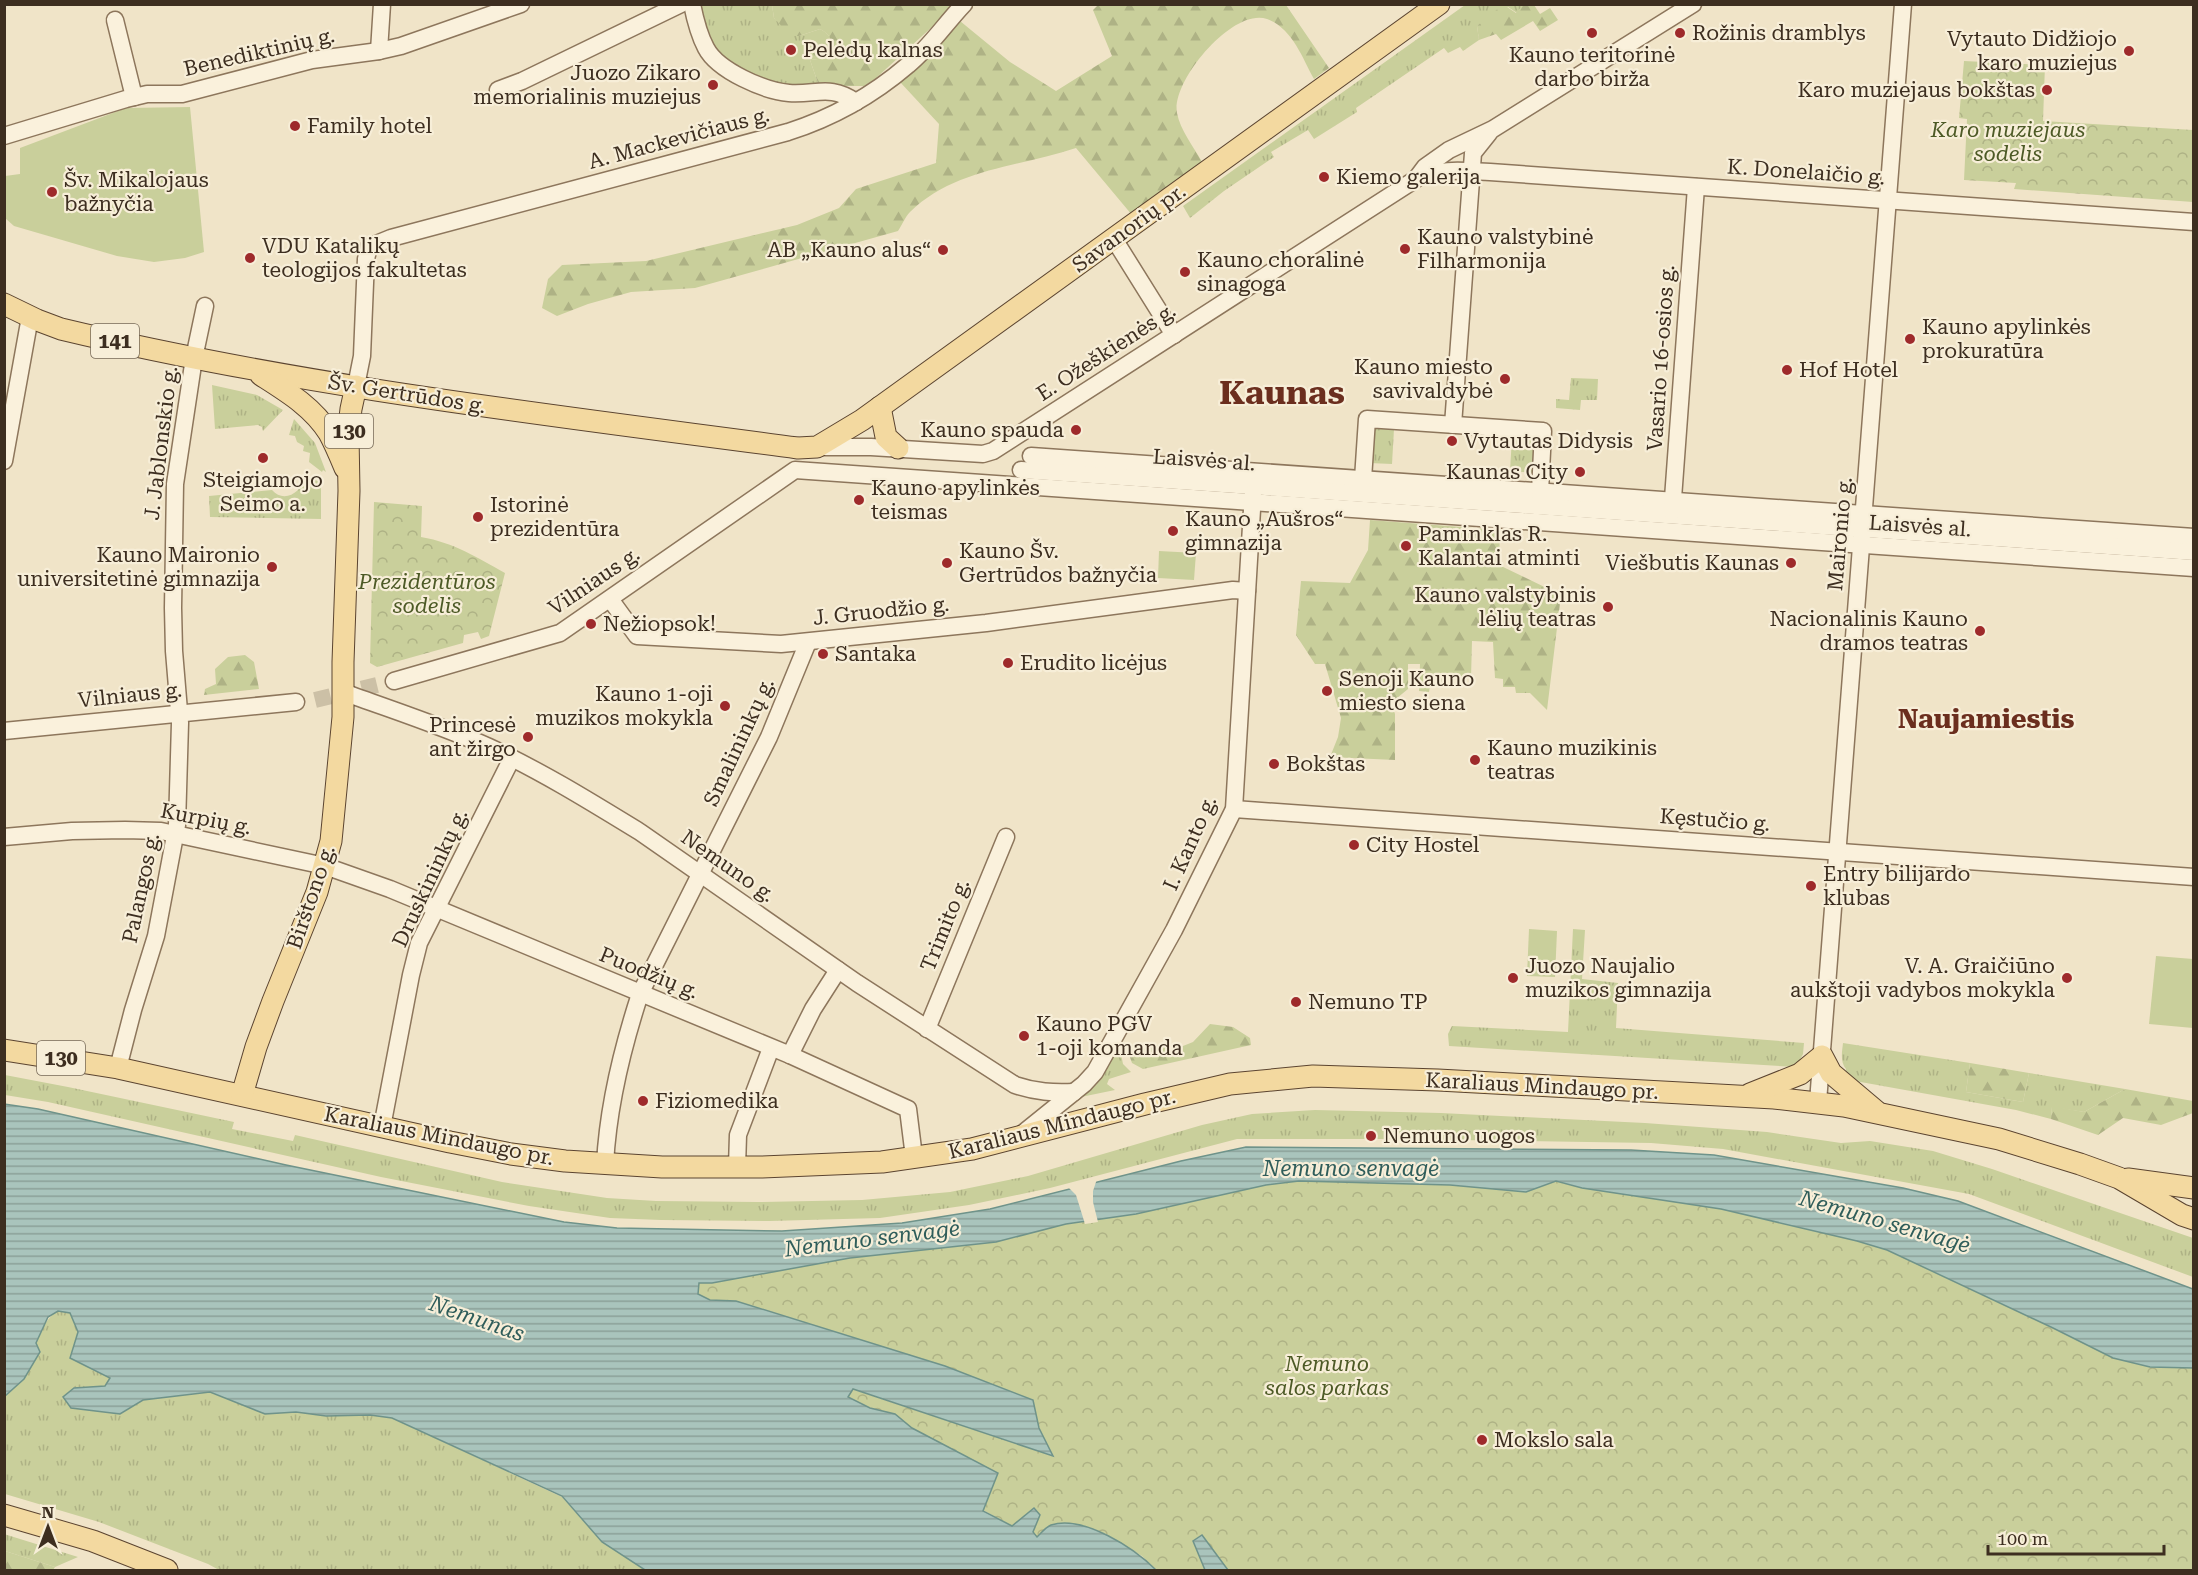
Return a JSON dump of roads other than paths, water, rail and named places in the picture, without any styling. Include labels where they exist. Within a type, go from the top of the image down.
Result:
[{"type":"main road","name":"Savanorių pr.","points":[[817,447],[880,407],[1439,4]]},
{"type":"main road","name":"Šv. Gertrūdos g.","points":[[4,304],[61,329],[253,370],[467,404],[787,447],[817,447]]},
{"type":"main road","points":[[253,370],[306,406],[321,422],[330,434],[349,476]]},
{"type":"main road","name":"130","points":[[343,692],[349,426],[356,386]]},
{"type":"main road","points":[[880,407],[886,437],[898,448]]},
{"type":"main road","name":"Birštono g.","points":[[242,1095],[256,1047],[308,918],[325,866],[331,841],[337,793],[343,692]]},
{"type":"main road","name":"Karaliaus Mindaugo pr.","points":[[4,1050],[118,1068],[382,1127],[530,1157],[662,1167],[837,1165],[972,1149],[1230,1084],[1313,1076],[1427,1079],[1742,1096],[1818,1102],[2000,1139],[2119,1178],[2182,1215],[2193,1219]]},
{"type":"main road","points":[[1742,1096],[1800,1074],[1822,1056],[1835,1077],[1879,1113]]},
{"type":"main road","name":"Karaliaus Mindaugo pr.","points":[[2119,1178],[2193,1188]]},
{"type":"main road","points":[[4,1515],[93,1541],[167,1570]]},
{"type":"street","points":[[380,51],[382,4]]},
{"type":"street","name":"Benediktinių g.","points":[[4,136],[147,94],[182,93],[312,60],[401,46],[521,4]]},
{"type":"street","points":[[498,90],[522,81],[681,4]]},
{"type":"street","points":[[692,4],[706,48],[714,59],[727,69],[769,88],[788,93],[835,92],[845,94],[856,102]]},
{"type":"street","name":"A. Mackevičiaus g.","points":[[356,386],[362,356],[366,259],[369,247],[391,238],[788,132],[814,123],[856,102],[909,65],[964,4]]},
{"type":"street","name":"E. Ožeškienės g.","points":[[898,448],[983,454],[1007,444],[1416,178],[1425,167],[1449,150],[1492,129],[1693,4]]},
{"type":"street","name":"Maironio g.","points":[[1818,1102],[1903,4]]},
{"type":"street","points":[[115,20],[129,69],[134,97]]},
{"type":"street","name":"E. Ožeškienės g.","points":[[1453,425],[1473,153],[1492,129]]},
{"type":"street","name":"K. Donelaičio g.","points":[[1416,178],[1431,172],[1471,171],[2193,222]]},
{"type":"street","name":"Vasario 16-osios g.","points":[[1671,516],[1696,187]]},
{"type":"street","points":[[1114,239],[1174,335]]},
{"type":"street","name":"J. Jablonskio g.","points":[[179,713],[173,608],[175,484],[194,358],[205,306]]},
{"type":"street","points":[[4,461],[30,317]]},
{"type":"street","points":[[1369,497],[1367,419],[1543,431],[1540,492]]},
{"type":"street","points":[[817,447],[898,448]]},
{"type":"street","points":[[1007,485],[1029,466],[1039,488]]},
{"type":"street","name":"Laisvės al.","points":[[1029,466],[1501,510],[1671,516],[2193,552]]},
{"type":"street","name":"Laisvės al.","points":[[795,470],[1039,488],[1253,487],[1501,510],[1540,492],[1671,516],[1785,502],[1863,529],[1977,560],[2081,545],[2193,537]]},
{"type":"street","name":"Vilniaus g.","points":[[394,681],[560,633],[795,470]]},
{"type":"street","name":"I. Kanto g.","points":[[1018,1137],[1095,1072],[1174,930],[1234,809],[1253,487]]},
{"type":"street","name":"Laisvės al.","points":[[2081,545],[2193,568]]},
{"type":"street","name":"J. Gruodžio g.","points":[[610,598],[637,636],[781,644],[986,622],[1233,590],[1247,591]]},
{"type":"street","name":"Smalininkų g.","points":[[605,1164],[612,1107],[628,1031],[640,994],[769,737],[808,642]]},
{"type":"street","name":"Nemuno g.","points":[[343,692],[512,758],[631,826],[838,970],[1015,1085],[1034,1092],[1049,1094],[1074,1092]]},
{"type":"street","name":"Vilniaus g.","points":[[4,731],[296,702]]},
{"type":"street","name":"Palangos g.","points":[[118,1068],[156,936],[175,834],[179,713]]},
{"type":"street","name":"Druskininkų g.","points":[[382,1127],[419,943],[512,758]]},
{"type":"street","name":"Kęstučio g.","points":[[1234,809],[2193,877]]},
{"type":"street","name":"Kurpių g.","points":[[4,837],[125,830],[175,834],[325,866]]},
{"type":"street","name":"Trimito g.","points":[[927,1029],[1006,837]]},
{"type":"street","name":"Puodžių g.","points":[[325,866],[390,889],[790,1055],[908,1109],[914,1157]]},
{"type":"street","points":[[790,1055],[813,1009],[838,970]]},
{"type":"street","points":[[737,1167],[738,1135],[771,1048]]},
{"type":"water","points":[[4,1104],[38,1109],[286,1165],[564,1222],[617,1228],[782,1231],[902,1223],[990,1209],[1246,1147],[1631,1150],[1714,1155],[1903,1188],[1958,1201],[2193,1289],[2193,1368],[2150,1367],[2113,1358],[1887,1250],[1721,1209],[1582,1188],[1556,1181],[1526,1192],[1450,1185],[1299,1181],[1266,1185],[1136,1214],[1066,1224],[996,1242],[850,1258],[712,1283],[699,1283],[698,1294],[710,1300],[736,1301],[945,1366],[1033,1400],[1039,1428],[1053,1456],[853,1389],[848,1397],[870,1408],[895,1414],[912,1428],[998,1473],[983,1511],[1012,1526],[1034,1508],[1040,1515],[1033,1532],[1037,1537],[1051,1525],[1064,1523],[1093,1529],[1122,1543],[1156,1570],[645,1570],[602,1542],[562,1496],[392,1418],[370,1415],[326,1416],[296,1412],[265,1414],[210,1392],[143,1400],[120,1414],[71,1408],[63,1397],[74,1388],[105,1386],[110,1378],[70,1358],[78,1332],[70,1313],[58,1311],[48,1317],[36,1343],[40,1352],[24,1379],[5,1396]]},
{"type":"water","points":[[1202,1535],[1228,1570],[1205,1570],[1193,1541]]},
{"type":"tunnel","points":[[315,700],[377,685]]},
{"type":"place","name":"Kauno teritorinė darbo birža","points":[[1592,33]]},
{"type":"place","name":"Rožinis dramblys","points":[[1680,33]]},
{"type":"place","name":"Pelėdų kalnas","points":[[791,50]]},
{"type":"place","name":"Vytauto Didžiojo karo muziejus","points":[[2129,51]]},
{"type":"place","name":"Juozo Zikaro memorialinis muziejus","points":[[713,85]]},
{"type":"place","name":"Karo muziejaus bokštas","points":[[2047,90]]},
{"type":"place","name":"Family hotel","points":[[295,126]]},
{"type":"place","name":"Kiemo galerija","points":[[1324,177]]},
{"type":"place","name":"Šv. Mikalojaus bažnyčia","points":[[52,192]]},
{"type":"place","name":"Kauno valstybinė Filharmonija","points":[[1405,249]]},
{"type":"place","name":"AB „Kauno alus“","points":[[943,250]]},
{"type":"place","name":"VDU Katalikų teologijos fakultetas","points":[[250,258]]},
{"type":"place","name":"Kauno choralinė sinagoga","points":[[1185,272]]},
{"type":"place","name":"Kauno apylinkės prokuratūra","points":[[1910,339]]},
{"type":"place","name":"Hof Hotel","points":[[1787,370]]},
{"type":"place","name":"Kauno miesto savivaldybė","points":[[1505,379]]},
{"type":"place","name":"Kauno spauda","points":[[1076,430]]},
{"type":"place","name":"Vytautas Didysis","points":[[1452,441]]},
{"type":"place","name":"Steigiamojo Seimo a.","points":[[263,458]]},
{"type":"place","name":"Kaunas City","points":[[1580,472]]},
{"type":"place","name":"Kauno apylinkės teismas","points":[[859,500]]},
{"type":"place","name":"Istorinė prezidentūra","points":[[478,517]]},
{"type":"place","name":"Kauno „Aušros“ gimnazija","points":[[1173,531]]},
{"type":"place","name":"Paminklas R. Kalantai atminti","points":[[1406,546]]},
{"type":"place","name":"Kauno Šv. Gertrūdos bažnyčia","points":[[947,563]]},
{"type":"place","name":"Viešbutis Kaunas","points":[[1791,563]]},
{"type":"place","name":"Kauno Maironio universitetinė gimnazija","points":[[272,567]]},
{"type":"place","name":"Kauno valstybinis lėlių teatras","points":[[1608,607]]},
{"type":"place","name":"Nežiopsok!","points":[[591,624]]},
{"type":"place","name":"Nacionalinis Kauno dramos teatras","points":[[1980,631]]},
{"type":"place","name":"Santaka","points":[[823,654]]},
{"type":"place","name":"Erudito licėjus","points":[[1008,663]]},
{"type":"place","name":"Senoji Kauno miesto siena","points":[[1327,691]]},
{"type":"place","name":"Kauno 1-oji muzikos mokykla","points":[[725,706]]},
{"type":"place","name":"Princesė ant žirgo","points":[[528,737]]},
{"type":"place","name":"Kauno muzikinis teatras","points":[[1475,760]]},
{"type":"place","name":"Bokštas","points":[[1274,764]]},
{"type":"place","name":"City Hostel","points":[[1354,845]]},
{"type":"place","name":"Entry bilijardo klubas","points":[[1811,886]]},
{"type":"place","name":"Juozo Naujalio muzikos gimnazija","points":[[1513,978]]},
{"type":"place","name":"V. A. Graičiūno aukštoji vadybos mokykla","points":[[2067,978]]},
{"type":"place","name":"Nemuno TP","points":[[1296,1002]]},
{"type":"place","name":"Kauno PGV 1-oji komanda","points":[[1024,1036]]},
{"type":"place","name":"Fiziomedika","points":[[643,1101]]},
{"type":"place","name":"Nemuno uogos","points":[[1371,1136]]},
{"type":"place","name":"Mokslo sala","points":[[1482,1440]]},
{"type":"district","name":"Kaunas","points":[[1282,392]]},
{"type":"district","name":"Naujamiestis","points":[[1986,719]]},
{"type":"park label","name":"Karo muziejaus sodelis","points":[[2008,142]]},
{"type":"park label","name":"Prezidentūros sodelis","points":[[427,594]]},
{"type":"park label","name":"Nemuno salos parkas","points":[[1327,1376]]},
{"type":"water label","name":"Nemuno senvagė","points":[[1351,1168]]},
{"type":"water label","name":"Nemuno senvagė","points":[[1885,1221]]},
{"type":"water label","name":"Nemuno senvagė","points":[[872,1238]]},
{"type":"water label","name":"Nemunas","points":[[477,1318]]}]
